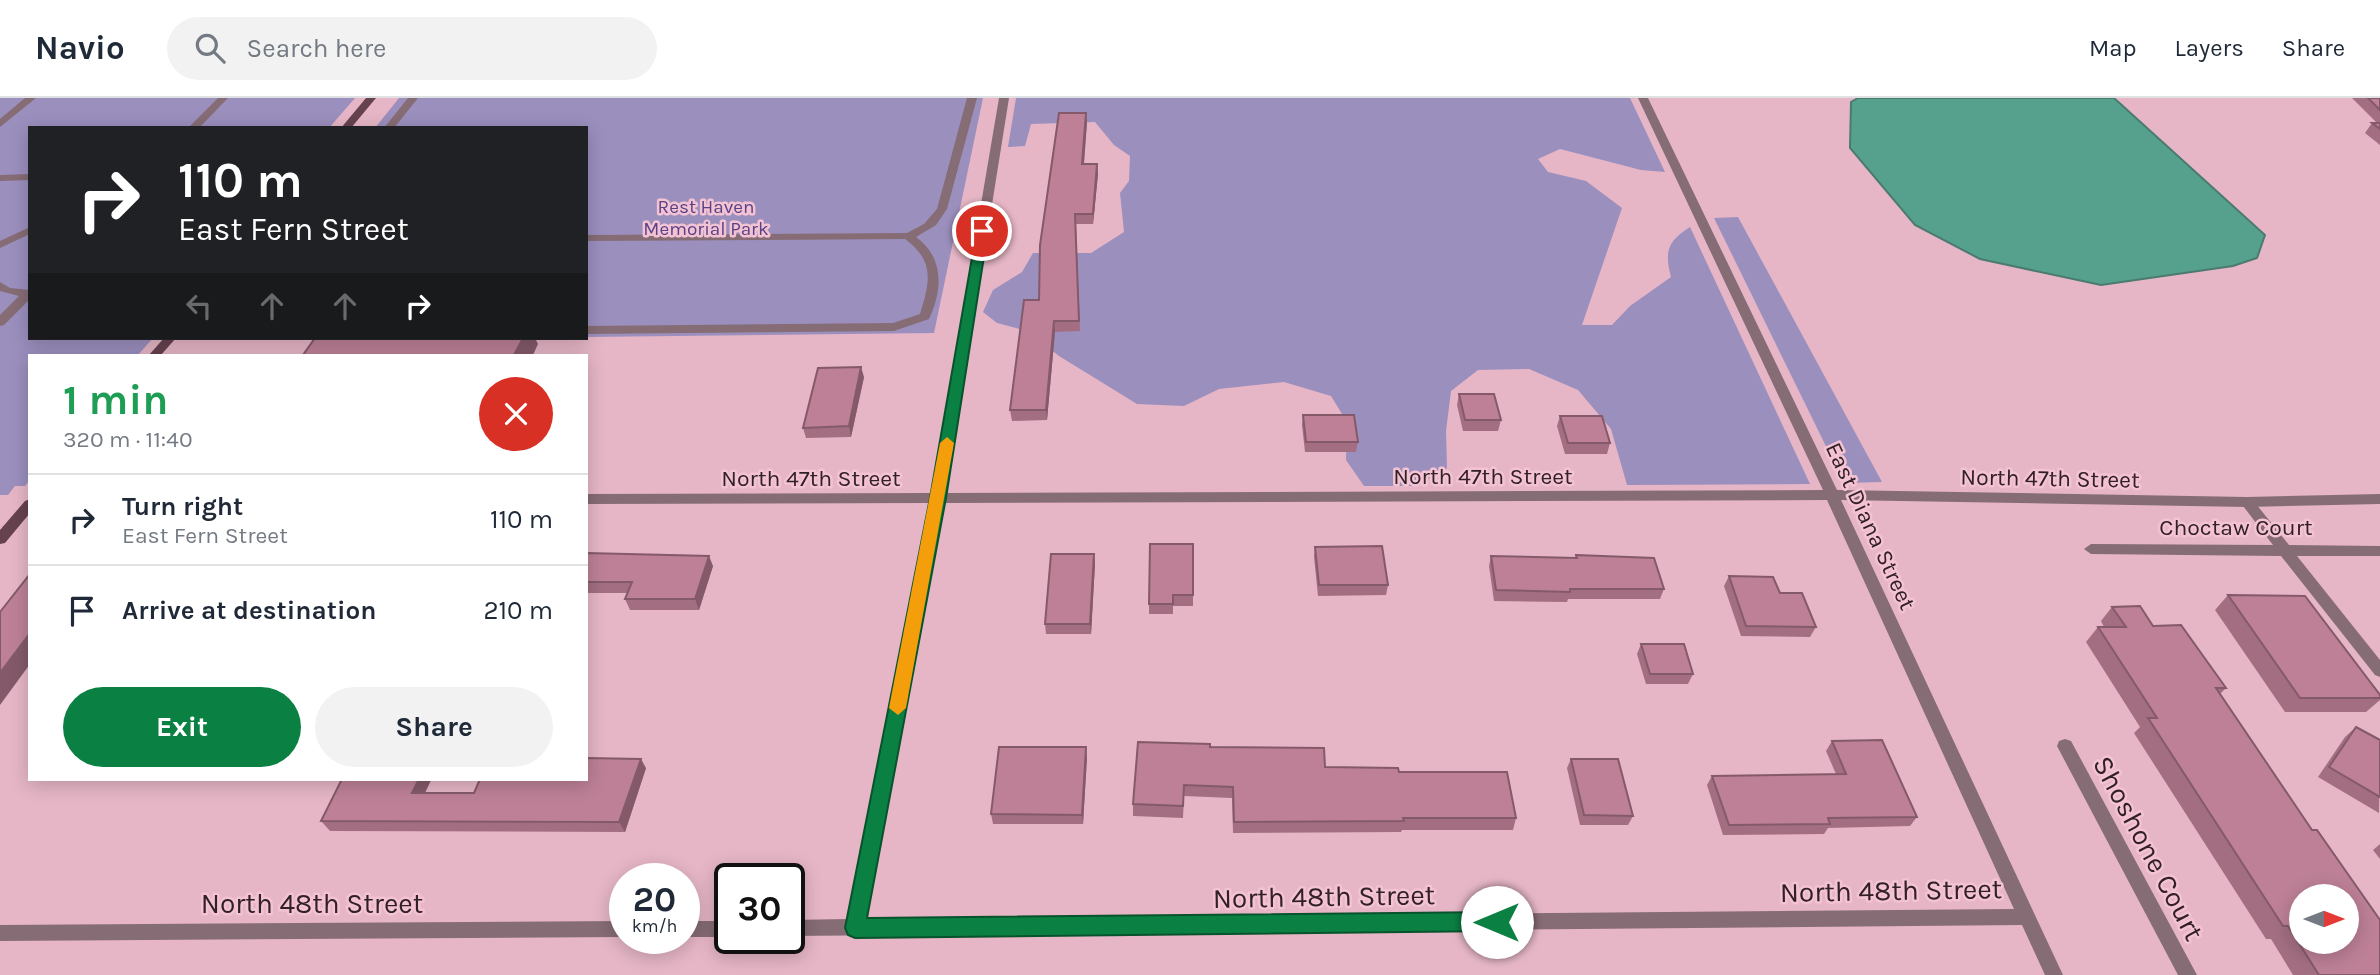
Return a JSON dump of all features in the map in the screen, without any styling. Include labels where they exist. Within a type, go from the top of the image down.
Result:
[{"type":"street","points":[[0,124],[31,98]]},
{"type":"street","points":[[195,126],[223,98]]},
{"type":"street","points":[[348,126],[371,98]]},
{"type":"street","points":[[391,126],[413,98]]},
{"type":"street","points":[[588,238],[908,236],[934,224],[942,209],[972,98]]},
{"type":"street","points":[[855,928],[938,498],[1004,98]]},
{"type":"street","name":"East Diana Street","points":[[1643,98],[1832,495],[2054,975]]},
{"type":"street","points":[[0,178],[28,177]]},
{"type":"street","points":[[0,246],[28,231]]},
{"type":"street","points":[[588,330],[894,327],[925,316],[931,298],[935,271],[925,246],[908,236]]},
{"type":"street","points":[[0,285],[7,291],[28,295]]},
{"type":"street","points":[[0,321],[28,296]]},
{"type":"street","points":[[156,354],[168,340]]},
{"type":"street","name":"North 47th Street","points":[[588,499],[1832,495],[2247,502],[2380,499]]},
{"type":"street","points":[[2247,502],[2380,671]]},
{"type":"street","points":[[0,539],[28,506]]},
{"type":"street","name":"Choctaw Court","points":[[2091,549],[2380,551]]},
{"type":"street","name":"Shoshone Court","points":[[2065,746],[2188,975]]},
{"type":"street","name":"North 48th Street","points":[[805,928],[2026,917]]},
{"type":"street","name":"North 48th Street","points":[[0,933],[609,929]]},
{"type":"green space","points":[[0,98],[355,98],[331,126],[28,126],[28,340],[151,340],[139,354],[28,354],[28,482],[25,486],[15,486],[8,495],[0,495]]},
{"type":"green space","name":"Rest Haven Memorial Park","points":[[399,98],[983,98],[934,333],[588,337],[588,126],[377,126]]},
{"type":"green space","points":[[1016,98],[1630,98],[1665,172],[1641,170],[1560,149],[1538,159],[1548,172],[1586,181],[1622,208],[1582,325],[1612,325],[1630,306],[1671,277],[1668,260],[1670,247],[1677,237],[1690,227],[1810,484],[1627,485],[1611,429],[1578,390],[1529,369],[1478,370],[1451,391],[1446,431],[1447,468],[1416,486],[1364,486],[1346,460],[1347,422],[1331,396],[1284,382],[1219,389],[1184,406],[1137,404],[1059,356],[1027,331],[997,323],[983,312],[993,290],[1022,272],[1033,253],[1091,253],[1124,232],[1120,193],[1129,181],[1130,156],[1114,145],[1095,122],[1031,124],[1025,146],[1008,147]]},
{"type":"green space","points":[[1738,217],[1882,482],[1844,483],[1714,218]]},
{"type":"shaded area","points":[[1858,98],[2114,98],[2265,235],[2257,258],[2233,266],[2101,285],[1980,259],[1915,225],[1850,148],[1851,102]]},
{"type":"building","points":[[2368,98],[2380,98],[2380,110]]},
{"type":"building","points":[[1059,113],[1086,113],[1082,164],[1097,164],[1093,214],[1075,214],[1079,321],[1054,321],[1046,410],[1010,410],[1024,300],[1039,300],[1040,245]]},
{"type":"building","points":[[314,340],[522,340],[515,354],[304,354]]},
{"type":"building","points":[[861,367],[849,426],[803,428],[818,368]]},
{"type":"building","points":[[1459,394],[1494,394],[1501,420],[1465,420]]},
{"type":"building","points":[[1303,415],[1354,415],[1358,442],[1306,442]]},
{"type":"building","points":[[1560,416],[1602,416],[1610,443],[1568,443]]},
{"type":"building","points":[[1150,544],[1193,544],[1193,595],[1173,595],[1173,604],[1149,604]]},
{"type":"building","points":[[1382,546],[1388,585],[1319,585],[1315,547]]},
{"type":"building","points":[[588,553],[709,556],[695,599],[625,599],[632,582],[588,582]]},
{"type":"building","points":[[1051,554],[1094,554],[1090,624],[1045,624]]},
{"type":"building","points":[[1576,555],[1654,558],[1664,589],[1570,589],[1570,592],[1496,590],[1491,556],[1577,558]]},
{"type":"building","points":[[1729,576],[1773,577],[1780,593],[1802,593],[1816,627],[1746,626]]},
{"type":"building","points":[[28,577],[28,636],[0,673],[0,612]]},
{"type":"building","points":[[2228,595],[2305,596],[2380,698],[2300,698]]},
{"type":"building","points":[[2140,606],[2153,626],[2181,625],[2226,688],[2216,688],[2312,830],[2317,830],[2355,884],[2289,884],[2289,928],[2283,926],[2148,718],[2157,718],[2098,627],[2126,627],[2112,607]]},
{"type":"building","points":[[1641,644],[1684,644],[1693,674],[1650,674]]},
{"type":"building","points":[[2356,727],[2380,740],[2380,797],[2329,767]]},
{"type":"building","points":[[1882,740],[1917,817],[1828,818],[1830,824],[1729,825],[1712,776],[1846,774],[1832,741]]},
{"type":"building","points":[[1138,742],[1210,744],[1210,747],[1324,748],[1325,767],[1398,768],[1399,772],[1507,772],[1516,818],[1234,822],[1233,787],[1184,785],[1183,806],[1133,804]]},
{"type":"building","points":[[999,747],[1086,747],[1082,815],[991,814]]},
{"type":"building","points":[[588,758],[641,759],[619,822],[321,821],[341,781],[418,781],[412,793],[474,793],[479,781],[588,781]]},
{"type":"building","points":[[1571,759],[1618,759],[1633,816],[1584,815]]},
{"type":"building","points":[[2359,890],[2380,920],[2380,975],[2319,975],[2306,954],[2359,954]]},
{"type":"slow traffic","points":[[898,708],[947,443]]},
{"type":"route","points":[[982,231],[938,498],[855,928],[1497,922]]}]
